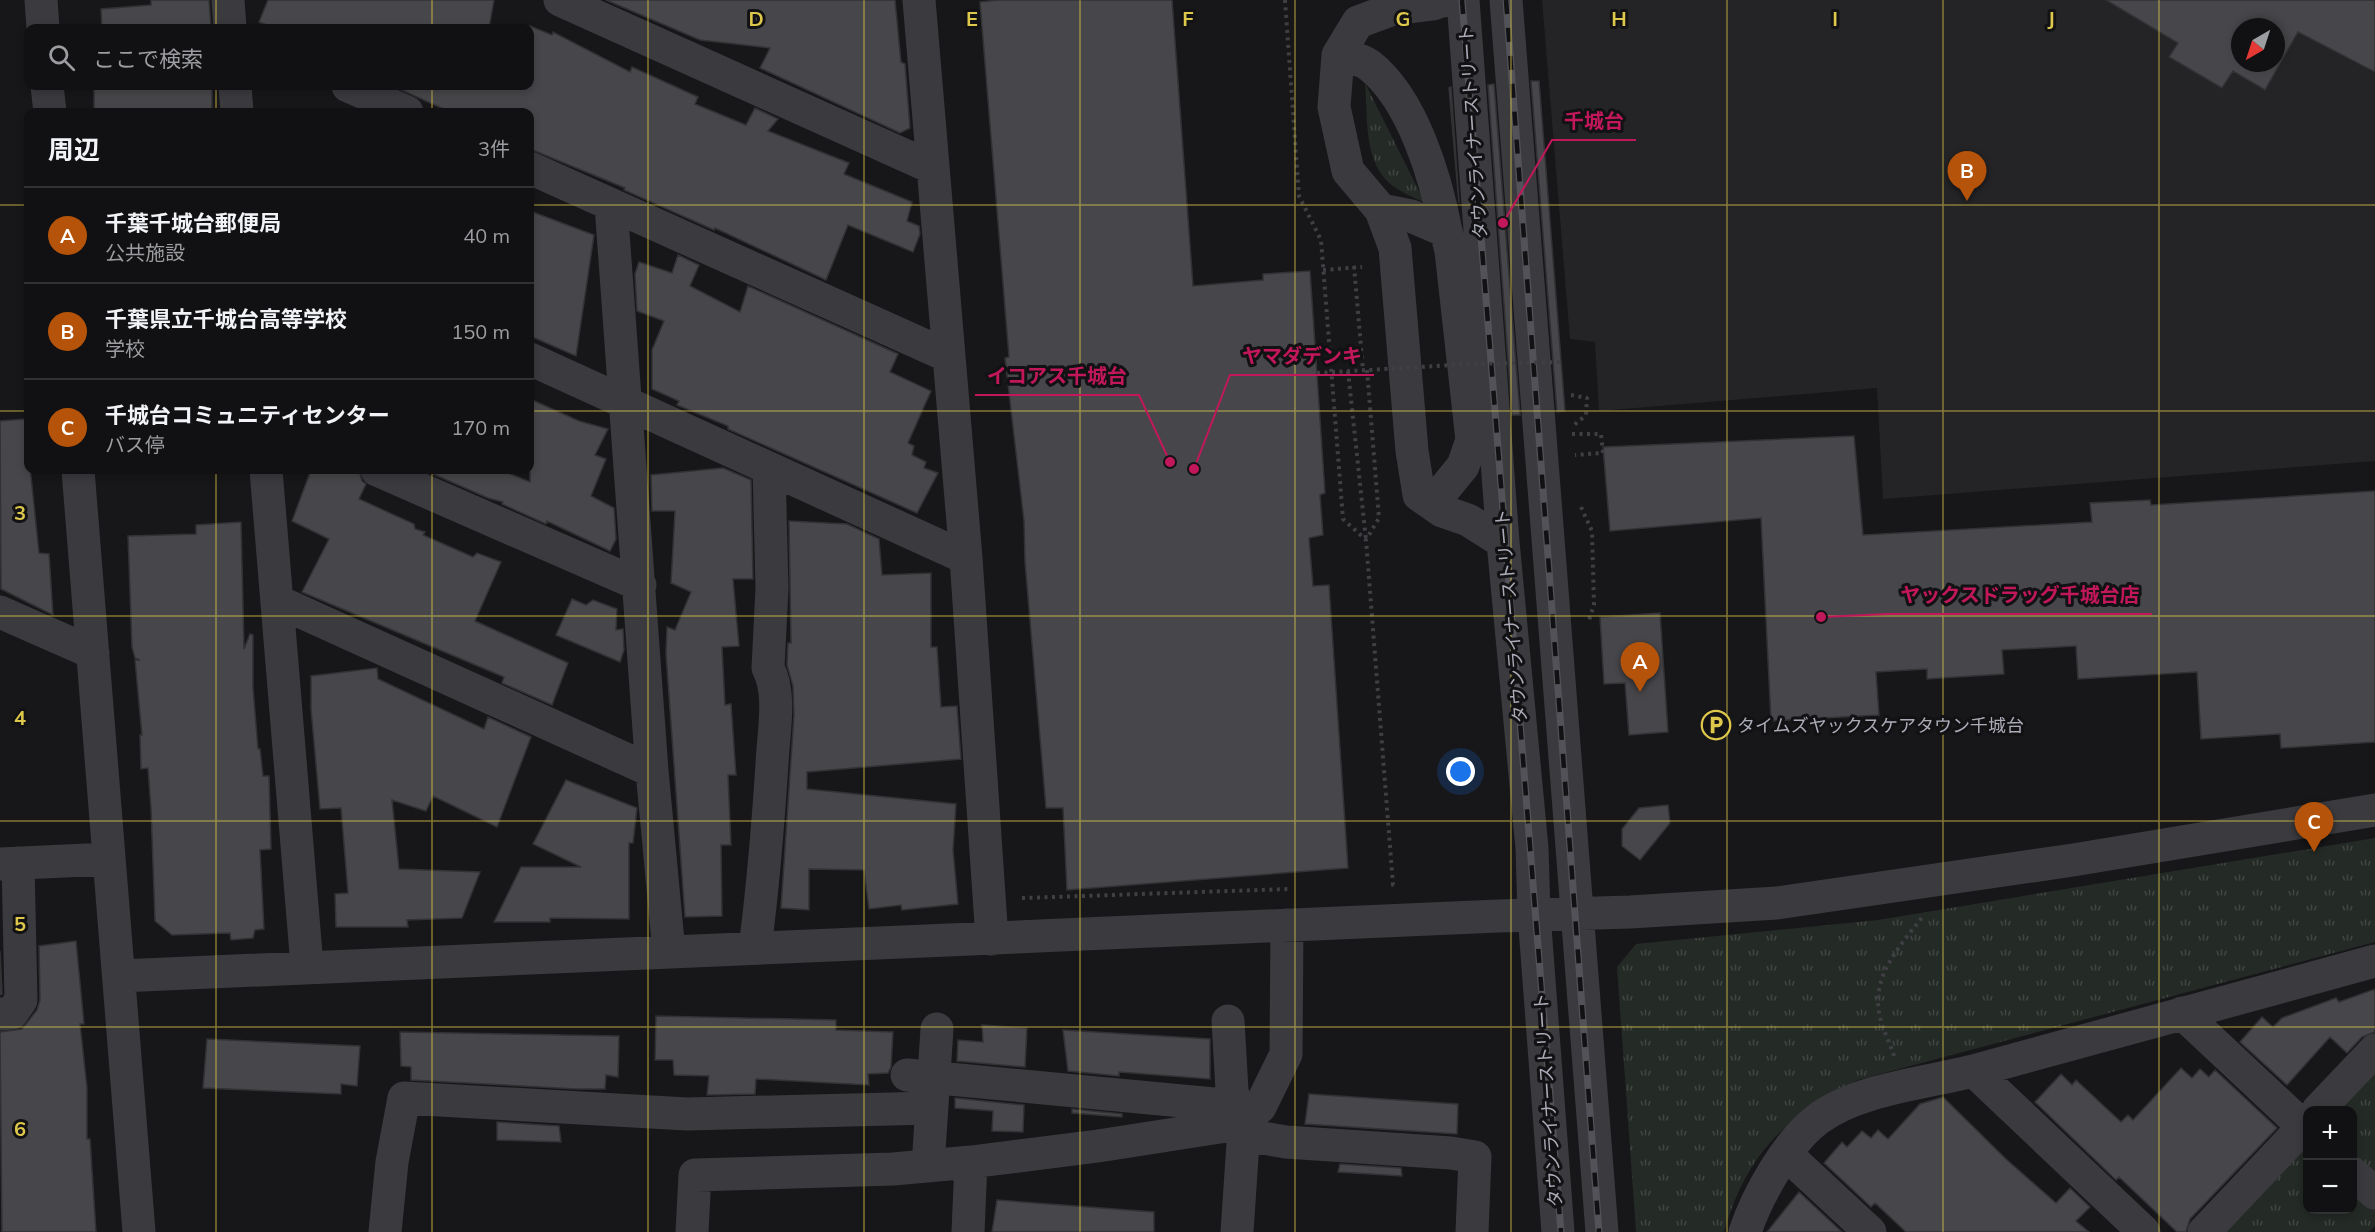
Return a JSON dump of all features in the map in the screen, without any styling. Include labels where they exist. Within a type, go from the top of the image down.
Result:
[{"type":"street","points":[[41,0],[43,24]]},
{"type":"street","points":[[228,0],[230,24]]},
{"type":"street","points":[[560,0],[933,168]]},
{"type":"street","points":[[919,0],[966,558],[992,939]]},
{"type":"street","points":[[1444,0],[1433,4],[1393,9],[1358,22],[1338,55],[1334,107],[1348,171],[1381,210],[1395,248],[1412,451],[1419,495],[1442,511],[1468,520],[1503,542]]},
{"type":"street","name":"タウンライナーストリート","points":[[1463,0],[1503,542],[1532,848],[1533,914],[1558,1232]]},
{"type":"street","points":[[1506,0],[1575,914],[1602,1232]]},
{"type":"street","points":[[1338,55],[1367,63],[1391,87],[1416,134],[1438,192],[1446,231],[1461,338],[1463,374],[1472,440],[1463,466],[1432,504]]},
{"type":"street","points":[[47,90],[50,108]]},
{"type":"street","points":[[235,90],[237,108]]},
{"type":"street","points":[[357,90],[398,108]]},
{"type":"street","points":[[534,170],[948,356]]},
{"type":"street","points":[[611,205],[652,771],[669,952]]},
{"type":"street","points":[[1381,210],[1411,216],[1446,231]]},
{"type":"street","points":[[534,361],[966,558]]},
{"type":"street","points":[[755,948],[767,851],[775,716],[774,679],[768,668],[772,588],[769,468]]},
{"type":"street","points":[[78,474],[140,1232]]},
{"type":"street","points":[[267,474],[307,966]]},
{"type":"street","points":[[386,474],[640,585]]},
{"type":"street","points":[[277,601],[652,771]]},
{"type":"street","points":[[0,612],[93,653]]},
{"type":"street","points":[[120,975],[1575,914],[1777,903],[2073,860],[2375,810]]},
{"type":"street","points":[[0,1014],[12,1013],[21,1000],[9,864],[108,859]]},
{"type":"street","points":[[692,1232],[695,1175],[928,1166],[971,1162],[1098,1146],[1240,1120],[1260,1107],[1286,1054],[1287,925]]},
{"type":"street","points":[[1745,1232],[1752,1211],[1786,1154],[1818,1119],[1868,1095],[1974,1071],[2375,961]]},
{"type":"street","points":[[2182,1013],[2303,1117]]},
{"type":"street","points":[[1228,1021],[1240,1120],[1237,1232]]},
{"type":"street","points":[[928,1166],[924,1087],[937,1029]]},
{"type":"street","points":[[2324,1106],[2375,1050]]},
{"type":"street","points":[[1974,1071],[2144,1232]]},
{"type":"street","points":[[385,1232],[392,1162],[404,1098],[687,1113],[924,1087],[1240,1120],[1257,1137],[1286,1142],[1451,1153],[1475,1157],[1473,1232]]},
{"type":"street","points":[[2204,1232],[2303,1128]]},
{"type":"street","points":[[1786,1154],[1870,1232]]},
{"type":"street","points":[[968,1232],[971,1162]]},
{"type":"street","points":[[2357,1178],[2375,1194]]},
{"type":"path","points":[[1285,0],[1299,196],[1322,240],[1343,519],[1366,540]]},
{"type":"path","points":[[1323,270],[1362,266]]},
{"type":"path","points":[[1354,267],[1379,518],[1366,540]]},
{"type":"path","points":[[1317,373],[1561,362]]},
{"type":"path","points":[[1348,371],[1366,540],[1393,885]]},
{"type":"path","points":[[1571,405],[1571,395],[1587,398]]},
{"type":"path","points":[[1571,414],[1571,434],[1601,434],[1603,453],[1572,455]]},
{"type":"path","points":[[1577,498],[1592,531],[1594,604],[1587,625]]},
{"type":"path","points":[[1381,886],[1405,885]]},
{"type":"path","points":[[989,899],[1298,888]]},
{"type":"path","points":[[1895,1059],[1880,1017],[1877,996],[1882,975],[1926,912]]},
{"type":"shaded area","points":[[1542,0],[2375,0],[2375,461],[1883,499],[1877,388],[1599,411],[1595,342],[1570,339]]},
{"type":"green space","points":[[1365,83],[1425,203],[1388,182],[1374,160],[1368,135]]},
{"type":"green space","points":[[2375,838],[2375,942],[1858,1080],[1810,1108],[1773,1140],[1745,1179],[1724,1232],[1636,1232],[1617,967],[1636,944],[1878,920]]},
{"type":"green space","points":[[2375,1061],[2375,1177],[2357,1159],[2357,1106],[2333,1106]]},
{"type":"green space","points":[[2303,1143],[2303,1214],[2357,1214],[2357,1187],[2375,1205],[2375,1226],[2369,1232],[2216,1232]]},
{"type":"building","points":[[151,0],[209,0],[211,24],[102,24],[101,9],[151,5]]},
{"type":"building","points":[[268,0],[494,0],[490,24],[264,24],[259,22]]},
{"type":"building","points":[[606,0],[895,0],[901,62],[905,64],[910,128],[900,133],[760,68],[770,48],[700,40]]},
{"type":"building","points":[[999,0],[1172,0],[1193,286],[1263,280],[1263,274],[1310,271],[1325,493],[1320,495],[1323,535],[1309,538],[1313,586],[1329,585],[1348,868],[1067,890],[1063,808],[1046,808],[1025,562],[1024,521],[1005,358],[1009,357],[980,2]]},
{"type":"building","points":[[2106,0],[2375,0],[2375,72],[2298,32],[2285,55],[2285,18],[2231,18],[2232,72],[2222,88],[2169,57],[2178,43]]},
{"type":"building","points":[[534,28],[552,35],[553,32],[630,72],[632,67],[698,97],[695,104],[746,125],[755,108],[778,119],[768,131],[849,163],[844,174],[912,202],[907,221],[919,226],[920,234],[913,252],[848,225],[826,280],[715,228],[714,230],[624,190],[625,188],[534,151],[534,108],[441,108],[402,90],[534,90]]},
{"type":"building","points":[[2235,72],[2275,72],[2265,90]]},
{"type":"building","points":[[1531,81],[1539,81],[1565,411],[1557,412]]},
{"type":"building","points":[[1494,84],[1520,415],[1512,415],[1488,85]]},
{"type":"building","points":[[1451,87],[1459,203],[1449,88]]},
{"type":"building","points":[[94,90],[212,90],[212,108],[94,108]]},
{"type":"building","points":[[534,212],[594,235],[576,356],[534,338]]},
{"type":"building","points":[[678,255],[699,265],[690,286],[740,312],[748,286],[898,354],[890,372],[931,391],[908,443],[914,446],[912,455],[926,462],[924,468],[938,473],[917,513],[728,429],[728,426],[677,405],[679,401],[652,389],[652,350],[664,321],[637,311],[635,274],[639,262],[672,273]]},
{"type":"building","points":[[534,401],[579,421],[608,429],[595,455],[606,459],[591,496],[614,508],[616,539],[610,551],[547,521],[546,524],[502,504],[503,502],[488,498],[433,474],[511,474],[530,482],[530,474],[534,474]]},
{"type":"building","points":[[24,419],[24,474],[31,474],[39,553],[49,554],[53,615],[1,589],[0,421]]},
{"type":"building","points":[[1854,436],[1863,535],[2092,522],[2090,503],[2150,500],[2151,505],[2375,491],[2375,742],[2281,748],[2280,734],[2201,739],[2197,672],[2078,679],[2076,646],[2002,650],[2004,674],[1927,679],[1927,669],[1876,672],[1879,715],[1771,721],[1761,518],[1610,531],[1603,447]]},
{"type":"building","points":[[723,468],[751,480],[753,579],[733,579],[739,646],[722,647],[725,705],[731,704],[736,775],[728,775],[731,845],[721,845],[722,916],[685,917],[666,654],[667,627],[675,630],[691,592],[671,583],[675,511],[652,511],[651,475]]},
{"type":"building","points":[[310,474],[360,474],[362,481],[366,484],[359,499],[414,524],[415,529],[425,532],[423,535],[473,557],[477,553],[501,562],[475,621],[568,663],[552,705],[502,683],[504,677],[302,592],[329,539],[292,521]]},
{"type":"building","points":[[789,521],[847,524],[879,539],[882,575],[931,573],[931,647],[937,647],[941,707],[957,706],[961,759],[807,772],[807,789],[956,804],[953,850],[958,904],[902,910],[901,905],[869,909],[864,870],[809,869],[809,910],[781,908],[794,715],[793,686],[787,665],[788,643],[791,643]]},
{"type":"building","points":[[241,522],[244,649],[250,634],[253,635],[253,688],[258,749],[260,749],[263,776],[269,776],[271,849],[260,850],[264,929],[255,930],[253,938],[231,940],[230,933],[172,935],[155,921],[151,808],[148,768],[141,769],[140,735],[142,735],[135,660],[140,660],[135,658],[132,647],[128,536],[196,534],[196,525]]},
{"type":"building","points":[[572,599],[586,605],[593,600],[617,609],[616,630],[623,629],[624,650],[620,662],[556,635]]},
{"type":"building","points":[[1660,613],[1668,732],[1629,735],[1625,683],[1604,684],[1600,617]]},
{"type":"building","points":[[377,668],[378,679],[484,729],[488,717],[531,737],[497,827],[433,796],[426,811],[392,800],[399,869],[480,872],[462,918],[407,920],[408,927],[336,927],[335,894],[348,893],[341,808],[320,809],[311,709],[311,676]]},
{"type":"building","points":[[566,780],[637,808],[633,843],[629,843],[629,919],[550,918],[550,922],[494,922],[521,867],[581,867],[533,844]]},
{"type":"building","points":[[1668,805],[1670,823],[1640,860],[1622,846],[1622,829],[1639,808]]},
{"type":"building","points":[[76,941],[84,1024],[80,1024],[87,1088],[87,1139],[90,1139],[96,1232],[2,1232],[0,1032],[22,1029],[37,1010],[40,1000],[39,946]]},
{"type":"building","points":[[0,951],[2,994],[0,995]]},
{"type":"building","points":[[2375,989],[2375,1032],[2362,1037],[2347,1053],[2330,1037],[2287,1085],[2240,1042],[2262,1017],[2273,1027],[2282,1018],[2336,998],[2339,1002]]},
{"type":"building","points":[[656,1016],[836,1020],[836,1030],[893,1032],[891,1067],[888,1073],[868,1074],[869,1085],[756,1079],[755,1094],[707,1095],[709,1076],[674,1075],[673,1060],[655,1060]]},
{"type":"building","points":[[982,1025],[1027,1028],[1025,1067],[957,1061],[958,1040],[983,1042]]},
{"type":"building","points":[[1063,1030],[1210,1039],[1210,1079],[1119,1072],[1119,1076],[1068,1071]]},
{"type":"building","points":[[400,1032],[619,1036],[618,1077],[606,1075],[605,1089],[411,1080],[411,1067],[401,1066]]},
{"type":"building","points":[[207,1039],[360,1046],[357,1086],[341,1084],[341,1094],[203,1088]]},
{"type":"building","points":[[2181,1068],[2192,1078],[2200,1069],[2209,1077],[2215,1070],[2277,1128],[2190,1219],[2186,1232],[2177,1232],[2119,1177],[2116,1180],[2035,1102],[2061,1074],[2072,1085],[2076,1080],[2121,1122],[2128,1115],[2133,1120]]},
{"type":"building","points":[[1309,1094],[1458,1104],[1457,1134],[1305,1124]]},
{"type":"building","points":[[1943,1097],[2006,1159],[2056,1203],[2070,1188],[2090,1207],[2076,1221],[2089,1232],[1906,1232],[1875,1203],[1871,1207],[1824,1163],[1842,1142],[1847,1147],[1862,1131],[1871,1138],[1878,1130],[1888,1139],[1920,1104]]},
{"type":"building","points":[[955,1098],[1024,1105],[1023,1132],[992,1131],[993,1111],[955,1108]]},
{"type":"building","points":[[1072,1109],[1122,1114],[1122,1117],[1072,1113]]},
{"type":"building","points":[[497,1122],[559,1126],[561,1142],[497,1140]]},
{"type":"building","points":[[1340,1164],[1401,1168],[1402,1176],[1338,1172]]},
{"type":"building","points":[[1799,1192],[1842,1232],[1767,1232]]},
{"type":"building","points":[[997,1200],[1154,1212],[1154,1232],[992,1232]]},
{"type":"railway","points":[[1462,0],[1561,1232]]},
{"type":"railway","points":[[1506,0],[1599,1232]]},
{"type":"place","name":"千葉県立千城台高等学校","points":[[1967,201]]},
{"type":"place","name":"千城台","points":[[1503,223]]},
{"type":"place","name":"イコアス千城台","points":[[1170,462]]},
{"type":"place","name":"ヤマダデンキ","points":[[1194,469]]},
{"type":"place","name":"ヤックスドラッグ千城台店","points":[[1821,617]]},
{"type":"place","name":"千葉千城台郵便局","points":[[1640,692]]},
{"type":"place","name":"タイムズヤックスケアタウン千城台","points":[[1716,725]]},
{"type":"place","name":"千城台コミュニティセンター","points":[[2314,852]]}]
